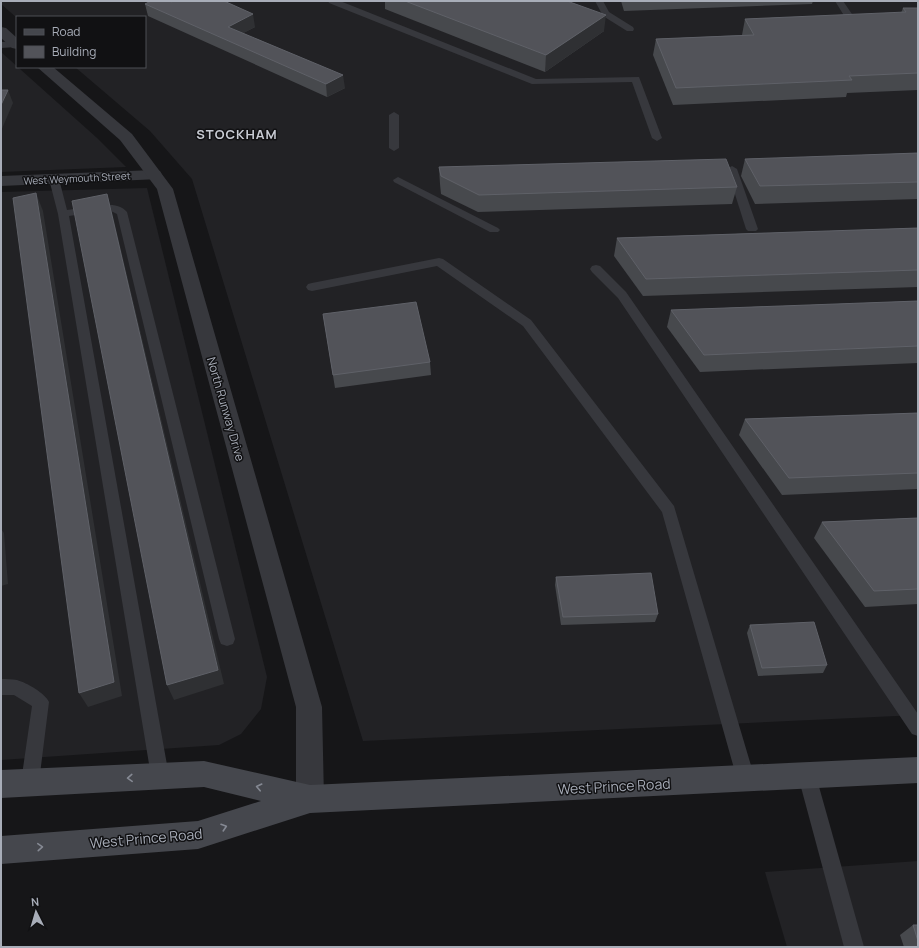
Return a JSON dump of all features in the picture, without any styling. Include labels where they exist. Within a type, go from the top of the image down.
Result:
[{"type":"main road","name":"West Prince Road","points":[[1,850],[198,836],[310,799],[918,770]]},
{"type":"main road","name":"West Prince Road","points":[[1,784],[204,774],[310,799]]},
{"type":"street","points":[[1,31],[16,43]]},
{"type":"street","name":"North Runway Drive","points":[[45,68],[126,137],[165,190],[309,707],[310,799]]},
{"type":"street","name":"West Weymouth Street","points":[[1,181],[154,174]]},
{"type":"lane","points":[[332,1],[535,82],[636,79],[656,138]]},
{"type":"lane","points":[[599,1],[606,14],[630,29]]},
{"type":"lane","points":[[839,1],[851,20],[874,19]]},
{"type":"lane","points":[[1,46],[16,44]]},
{"type":"lane","points":[[394,115],[394,148]]},
{"type":"lane","points":[[732,169],[752,229]]},
{"type":"lane","points":[[54,179],[63,214],[160,776]]},
{"type":"lane","points":[[398,180],[494,230]]},
{"type":"lane","points":[[63,214],[110,207],[122,212],[227,639]]},
{"type":"lane","points":[[312,288],[439,262],[528,323],[669,510],[746,779]]},
{"type":"lane","points":[[596,269],[622,295],[918,728]]},
{"type":"lane","points":[[1,687],[16,687],[41,702],[30,782]]},
{"type":"lane","points":[[806,776],[854,947]]},
{"type":"shaded area","points":[[1,1],[918,1],[918,715],[363,741],[192,179],[150,131],[76,68],[146,68],[146,16],[16,17],[1,4]]},
{"type":"shaded area","points":[[1,52],[16,65],[16,68],[19,68],[97,138],[126,167],[1,172]]},
{"type":"shaded area","points":[[147,188],[267,677],[261,709],[241,734],[219,745],[1,760],[1,192]]},
{"type":"shaded area","points":[[918,861],[918,947],[787,947],[765,872]]},
{"type":"building","points":[[151,1],[224,1],[253,14],[228,27],[343,75],[326,84],[145,4]]},
{"type":"building","points":[[405,1],[567,1],[606,15],[546,55]]},
{"type":"building","points":[[903,8],[918,8],[918,73],[849,76],[852,80],[676,88],[656,39],[754,35],[745,19],[906,12]]},
{"type":"building","points":[[1,90],[8,90],[1,105]]},
{"type":"building","points":[[918,153],[918,182],[760,186],[745,159]]},
{"type":"building","points":[[726,159],[737,187],[479,195],[441,176],[439,167]]},
{"type":"building","points":[[36,193],[114,682],[79,693],[13,198]]},
{"type":"building","points":[[107,194],[218,670],[167,685],[72,201]]},
{"type":"building","points":[[918,228],[918,270],[646,279],[617,238]]},
{"type":"building","points":[[918,301],[918,346],[704,355],[671,310]]},
{"type":"building","points":[[416,302],[430,362],[333,375],[323,314]]},
{"type":"building","points":[[918,413],[918,473],[789,478],[745,419]]},
{"type":"building","points":[[918,518],[918,589],[874,591],[822,522]]},
{"type":"building","points":[[651,573],[658,614],[563,617],[556,577]]},
{"type":"building","points":[[814,622],[827,665],[762,668],[750,625]]},
{"type":"building","points":[[913,925],[918,925],[918,941]]},
{"type":"district","name":"STOCKHAM","points":[[237,134]]}]
